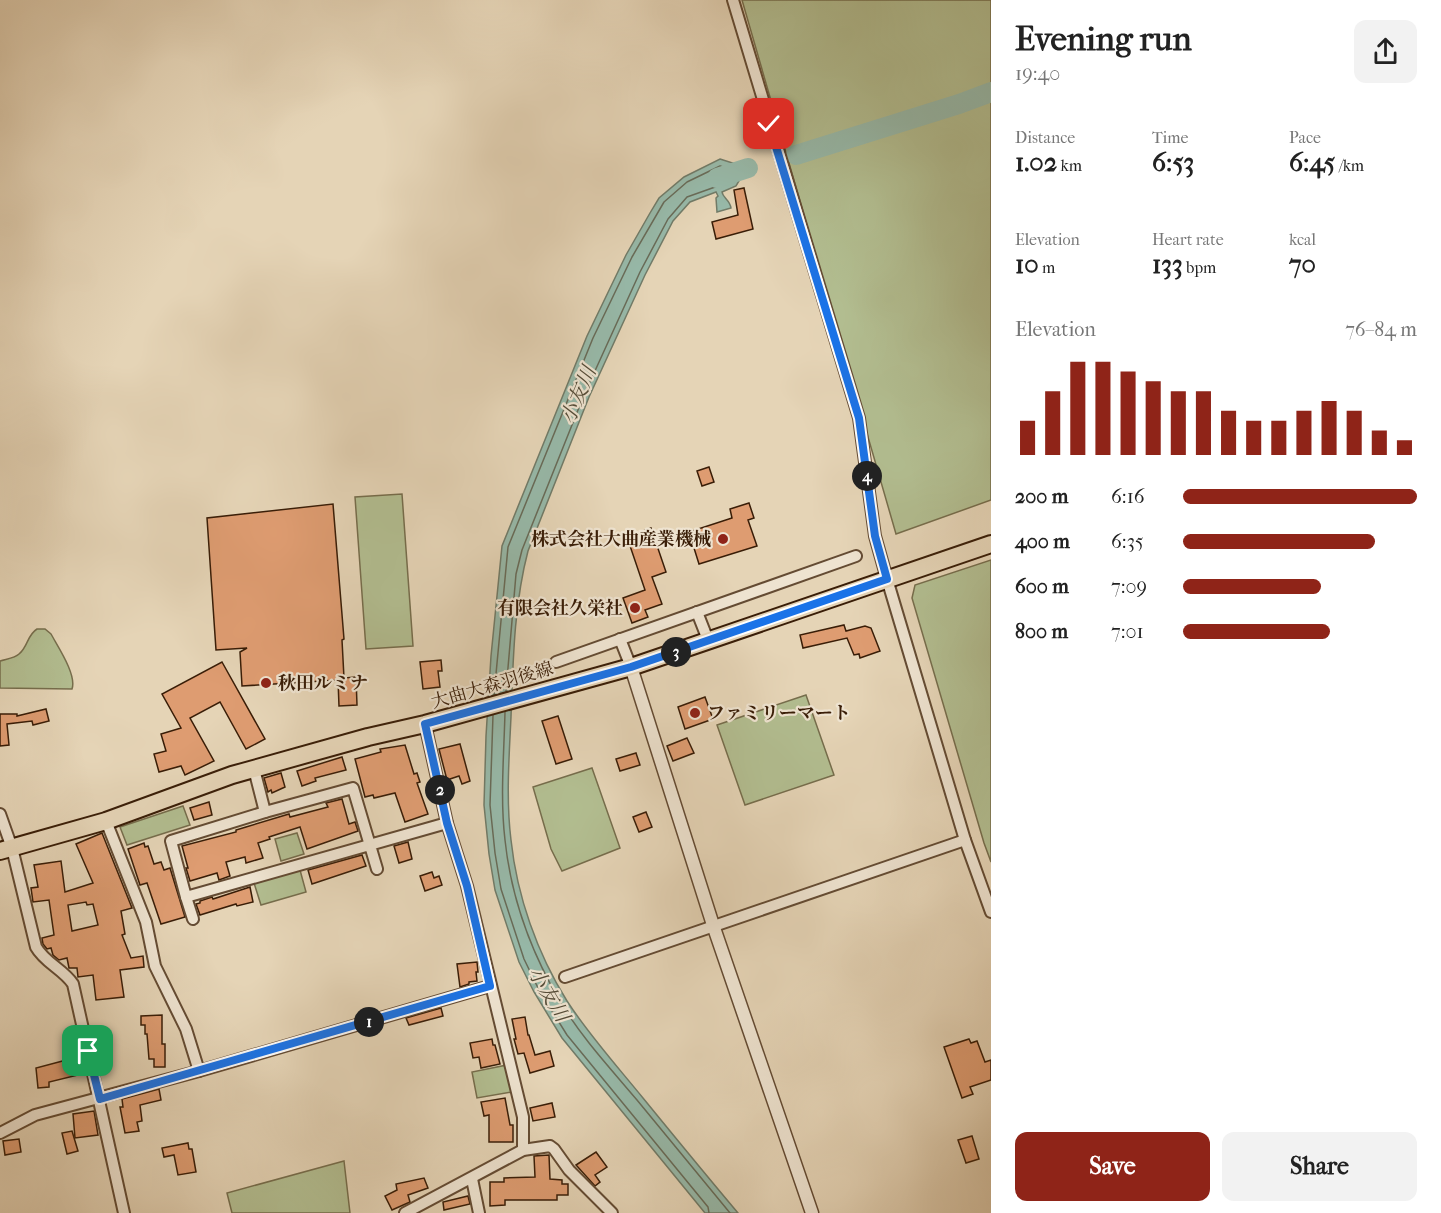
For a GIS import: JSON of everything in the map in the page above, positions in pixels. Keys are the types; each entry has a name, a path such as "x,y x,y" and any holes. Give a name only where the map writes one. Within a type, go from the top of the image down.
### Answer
{"main road":[{"name":"大曲大森羽後線","path":"6,850 106,821 232,775 631,667 991,544"}],"street":[{"path":"733,0 859,418 875,536 887,579 965,840 991,912"},
{"path":"556,662 856,556"},
{"path":"696,612 708,640"},
{"path":"621,639 713,925 812,1213"},
{"path":"425,724 447,823 467,886 523,1118 523,1150"},
{"path":"254,769 265,812"},
{"path":"193,919 171,840 353,788 377,869"},
{"path":"0,814 6,850 36,948 42,957 66,974 74,984 124,1213"},
{"path":"106,821 146,922 155,966 186,1029 199,1071"},
{"path":"186,897 447,823"},
{"path":"566,977 965,840"},
{"path":"0,1133 34,1115 199,1071 490,986"},
{"path":"405,1213 523,1150 550,1146 568,1170 612,1213"},
{"path":"472,1179 479,1213"}],"shaded area":[{"path":"742,0 991,0 991,500 896,534"},
{"path":"402,494 413,646 366,649 355,497"},
{"path":"991,560 991,862 912,598 915,585"},
{"path":"37,629 45,629 51,634 72,676 72,689 0,688 0,661 19,654 31,634"},
{"path":"806,695 834,775 745,805 717,725"},
{"path":"592,768 620,848 562,871 551,849 533,787"},
{"path":"183,806 190,825 127,845 120,827"},
{"path":"297,833 304,854 281,861 275,839"},
{"path":"300,870 306,892 261,905 254,883"},
{"path":"507,1065 512,1092 477,1098 472,1072"},
{"path":"344,1161 350,1213 232,1213 227,1193"}],"water":[{"path":"720,159 739,165 742,176 736,186 722,192 731,208 717,212 716,192 690,202 673,221 645,275 589,397 528,551 523,571 515,633 508,794 511,840 523,903 556,983 594,1038 738,1213 705,1213 562,1038 519,962 495,890 484,805 491,656 502,546 587,336 626,255 659,198 684,177"}],"building":[{"path":"744,188 753,229 716,239 712,222 738,215 734,190"},
{"path":"709,467 714,482 702,486 697,471"},
{"name":"株式会社大曲産業機械","path":"749,503 754,518 748,520 757,546 699,564 689,532 732,518 730,509"},
{"path":"333,504 344,639 342,640 344,678 356,677 357,705 339,706 338,680 242,686 240,652 247,648 216,650 207,518"},
{"path":"651,528 666,572 652,577 662,604 645,610 648,617 632,623 623,598 645,590 627,537"},
{"path":"844,625 846,631 865,626 871,628 880,651 860,658 859,654 854,655 847,638 803,648 800,635"},
{"path":"441,660 442,671 438,671 440,687 423,689 420,662"},
{"path":"222,662 265,739 246,749 220,702 190,718 214,761 185,775 181,766 159,772 154,754 166,751 161,734 181,728 162,694"},
{"name":"ファミリーマート","path":"705,697 713,719 685,729 678,707"},
{"path":"46,709 49,721 33,725 32,721 7,724 9,745 0,746 0,714 17,714 17,716"},
{"path":"558,716 572,759 556,764 542,721"},
{"path":"687,738 694,753 673,761 667,746"},
{"path":"460,744 470,781 462,784 459,776 447,780 439,749"},
{"path":"405,745 414,774 417,773 420,782 417,783 428,814 405,822 395,793 374,798 373,795 365,797 355,759 381,752 380,749"},
{"path":"636,753 640,765 620,771 616,759"},
{"path":"342,757 346,770 315,778 316,781 302,786 297,771"},
{"path":"281,773 285,787 272,793 271,790 268,792 264,778"},
{"path":"342,799 349,824 355,822 358,831 307,849 300,827 258,843 263,858 246,863 245,857 226,862 230,876 219,880 217,873 190,881 182,846 236,832 236,830 289,814 290,817 328,807 326,803"},
{"path":"209,802 212,815 194,820 190,808"},
{"path":"646,812 652,827 639,832 633,817"},
{"path":"102,833 132,908 121,911 125,934 122,935 131,958 143,956 144,967 120,970 124,997 96,1000 93,975 78,977 77,968 69,968 67,958 59,960 53,955 51,948 47,949 43,944 42,938 54,935 49,900 33,902 31,888 38,887 34,865 61,861 65,892 93,883 76,844","holes":["86,902 87,905 93,904 98,925 72,931 68,905"]},
{"path":"408,842 412,859 399,863 394,846"},
{"path":"144,843 145,847 148,846 154,864 161,862 164,870 170,868 185,917 161,924 147,883 140,885 128,849"},
{"path":"362,855 366,866 312,884 308,870"},
{"path":"432,872 434,878 439,876 442,885 425,891 420,876"},
{"path":"250,887 253,902 237,906 236,904 200,915 196,904 200,901"},
{"path":"477,962 477,981 460,987 457,964"},
{"path":"441,1008 443,1016 409,1025 406,1018"},
{"path":"162,1015 165,1067 154,1067 154,1059 149,1059 147,1034 145,1034 145,1025 141,1025 141,1016"},
{"path":"525,1017 535,1055 550,1051 554,1066 530,1073 524,1053 518,1054 512,1019"},
{"path":"492,1039 500,1064 481,1068 479,1057 473,1058 470,1043"},
{"path":"969,1039 971,1043 977,1041 985,1062 991,1060 991,1080 970,1087 973,1094 962,1098 944,1047"},
{"path":"74,1058 78,1075 49,1082 49,1087 38,1088 36,1068"},
{"path":"159,1089 161,1100 140,1105 142,1121 137,1122 139,1131 125,1133 120,1107 123,1107 122,1099"},
{"path":"505,1098 510,1125 513,1125 513,1142 489,1142 489,1115 484,1116 481,1102"},
{"path":"552,1103 555,1117 533,1121 530,1108"},
{"path":"94,1111 98,1135 75,1138 73,1114"},
{"path":"72,1131 78,1151 67,1154 62,1133"},
{"path":"972,1136 979,1159 966,1163 958,1140"},
{"path":"19,1139 21,1152 5,1155 3,1141"},
{"path":"188,1143 189,1149 192,1149 196,1172 178,1175 174,1155 164,1157 162,1148"},
{"path":"596,1152 607,1167 595,1175 600,1182 595,1186 576,1165"},
{"path":"549,1155 550,1179 562,1180 562,1184 568,1184 568,1195 557,1195 557,1200 505,1200 505,1205 490,1206 490,1182 504,1182 504,1178 535,1177 534,1156"},
{"path":"424,1178 428,1188 408,1195 410,1202 392,1210 385,1196 397,1190 396,1184"},
{"path":"468,1196 470,1204 444,1210 443,1202"}],"waterway":[{"name":"小友川","path":"796,155 991,92"},
{"name":"小友川","path":"717,178 748,168"}],"place":[{"name":"株式会社大曲産業機械","path":"723,539"},
{"name":"有限会社久栄社","path":"635,608"},
{"name":"秋田ルミナ","path":"266,683"},
{"name":"ファミリーマート","path":"695,713"}],"route":[{"path":"88,1051 100,1099 490,986 467,886 447,823 425,724 631,667 887,579 875,536 859,418 769,124"}]}
